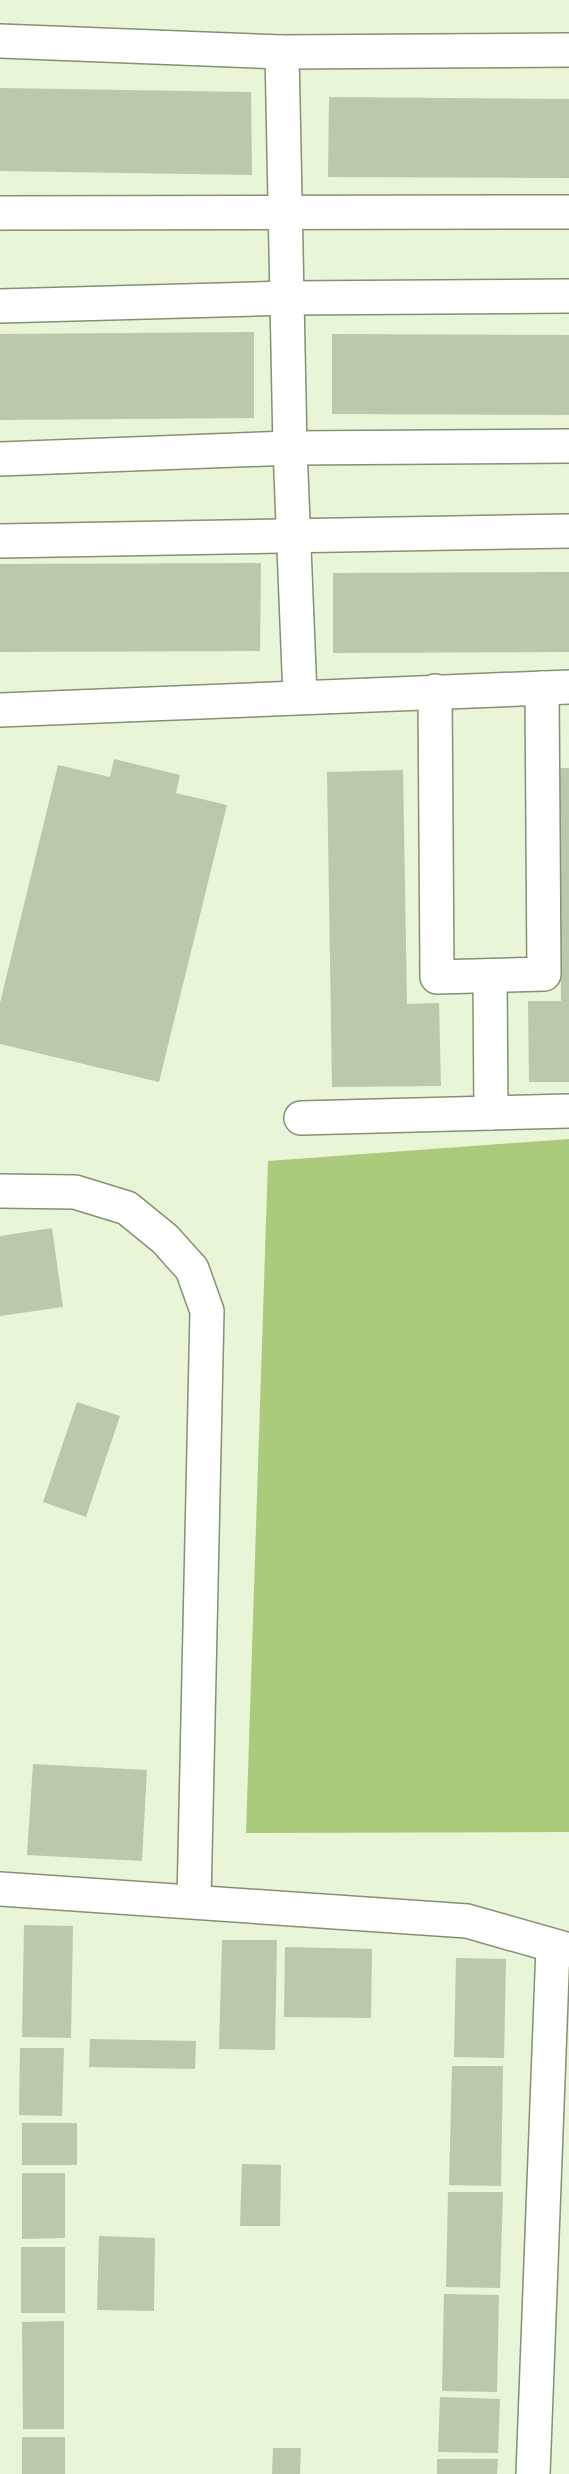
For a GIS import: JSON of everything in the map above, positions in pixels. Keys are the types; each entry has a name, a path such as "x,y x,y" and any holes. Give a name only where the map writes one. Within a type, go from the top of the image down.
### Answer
{"street":[{"path":"0,41 282,52 569,50"},
{"path":"282,52 290,448 300,696"},
{"path":"0,213 569,212"},
{"path":"0,306 288,298 569,296"},
{"path":"0,459 290,448 569,446"},
{"path":"0,541 569,531"},
{"path":"0,710 555,687 544,974 437,977 435,692"},
{"path":"490,976 491,1113"},
{"path":"301,1118 569,1111"},
{"path":"0,1191 75,1192 127,1208 165,1239 192,1269 207,1311 194,1901"},
{"path":"0,1889 467,1921 561,1948 532,2474"}],"green space":[{"path":"569,1139 569,1832 246,1833 268,1161"}],"building":[{"path":"0,88 251,92 252,175 0,171"},
{"path":"329,97 569,99 569,178 328,177"},
{"path":"254,332 254,418 0,420 0,334"},
{"path":"332,334 569,335 569,415 332,414"},
{"path":"261,563 260,651 0,652 0,564"},
{"path":"569,572 569,652 333,653 333,573"},
{"path":"114,759 180,775 176,793 227,805 159,1082 0,1044 0,1003 58,765 110,777"},
{"path":"559,768 569,768 569,1082 529,1082 528,1001 561,1001"},
{"path":"403,770 407,1004 439,1003 441,1086 332,1087 327,772"},
{"path":"52,1228 63,1307 0,1316 0,1236"},
{"path":"77,1402 120,1416 86,1517 43,1502"},
{"path":"33,1764 147,1770 142,1861 27,1855"},
{"path":"24,1925 73,1926 71,2038 22,2037"},
{"path":"222,1940 277,1940 275,2050 219,2049"},
{"path":"285,1947 372,1949 371,2018 284,2017"},
{"path":"456,1958 506,1959 504,2058 454,2057"},
{"path":"90,2039 196,2041 195,2069 89,2067"},
{"path":"20,2048 64,2048 62,2116 19,2115"},
{"path":"452,2066 503,2066 501,2186 449,2185"},
{"path":"22,2123 77,2123 77,2165 22,2165"},
{"path":"242,2164 281,2165 280,2226 240,2226"},
{"path":"22,2173 65,2173 65,2238 22,2239"},
{"path":"448,2192 503,2192 500,2288 446,2287"},
{"path":"99,2236 155,2238 154,2311 97,2310"},
{"path":"21,2247 65,2247 65,2313 21,2313"},
{"path":"444,2294 499,2295 497,2392 442,2391"},
{"path":"64,2321 64,2429 23,2429 22,2322"},
{"path":"440,2397 500,2399 498,2453 438,2452"},
{"path":"22,2437 65,2437 65,2474 22,2474"},
{"path":"273,2448 301,2448 300,2474 272,2474"},
{"path":"437,2459 498,2459 497,2474 437,2474"}]}
